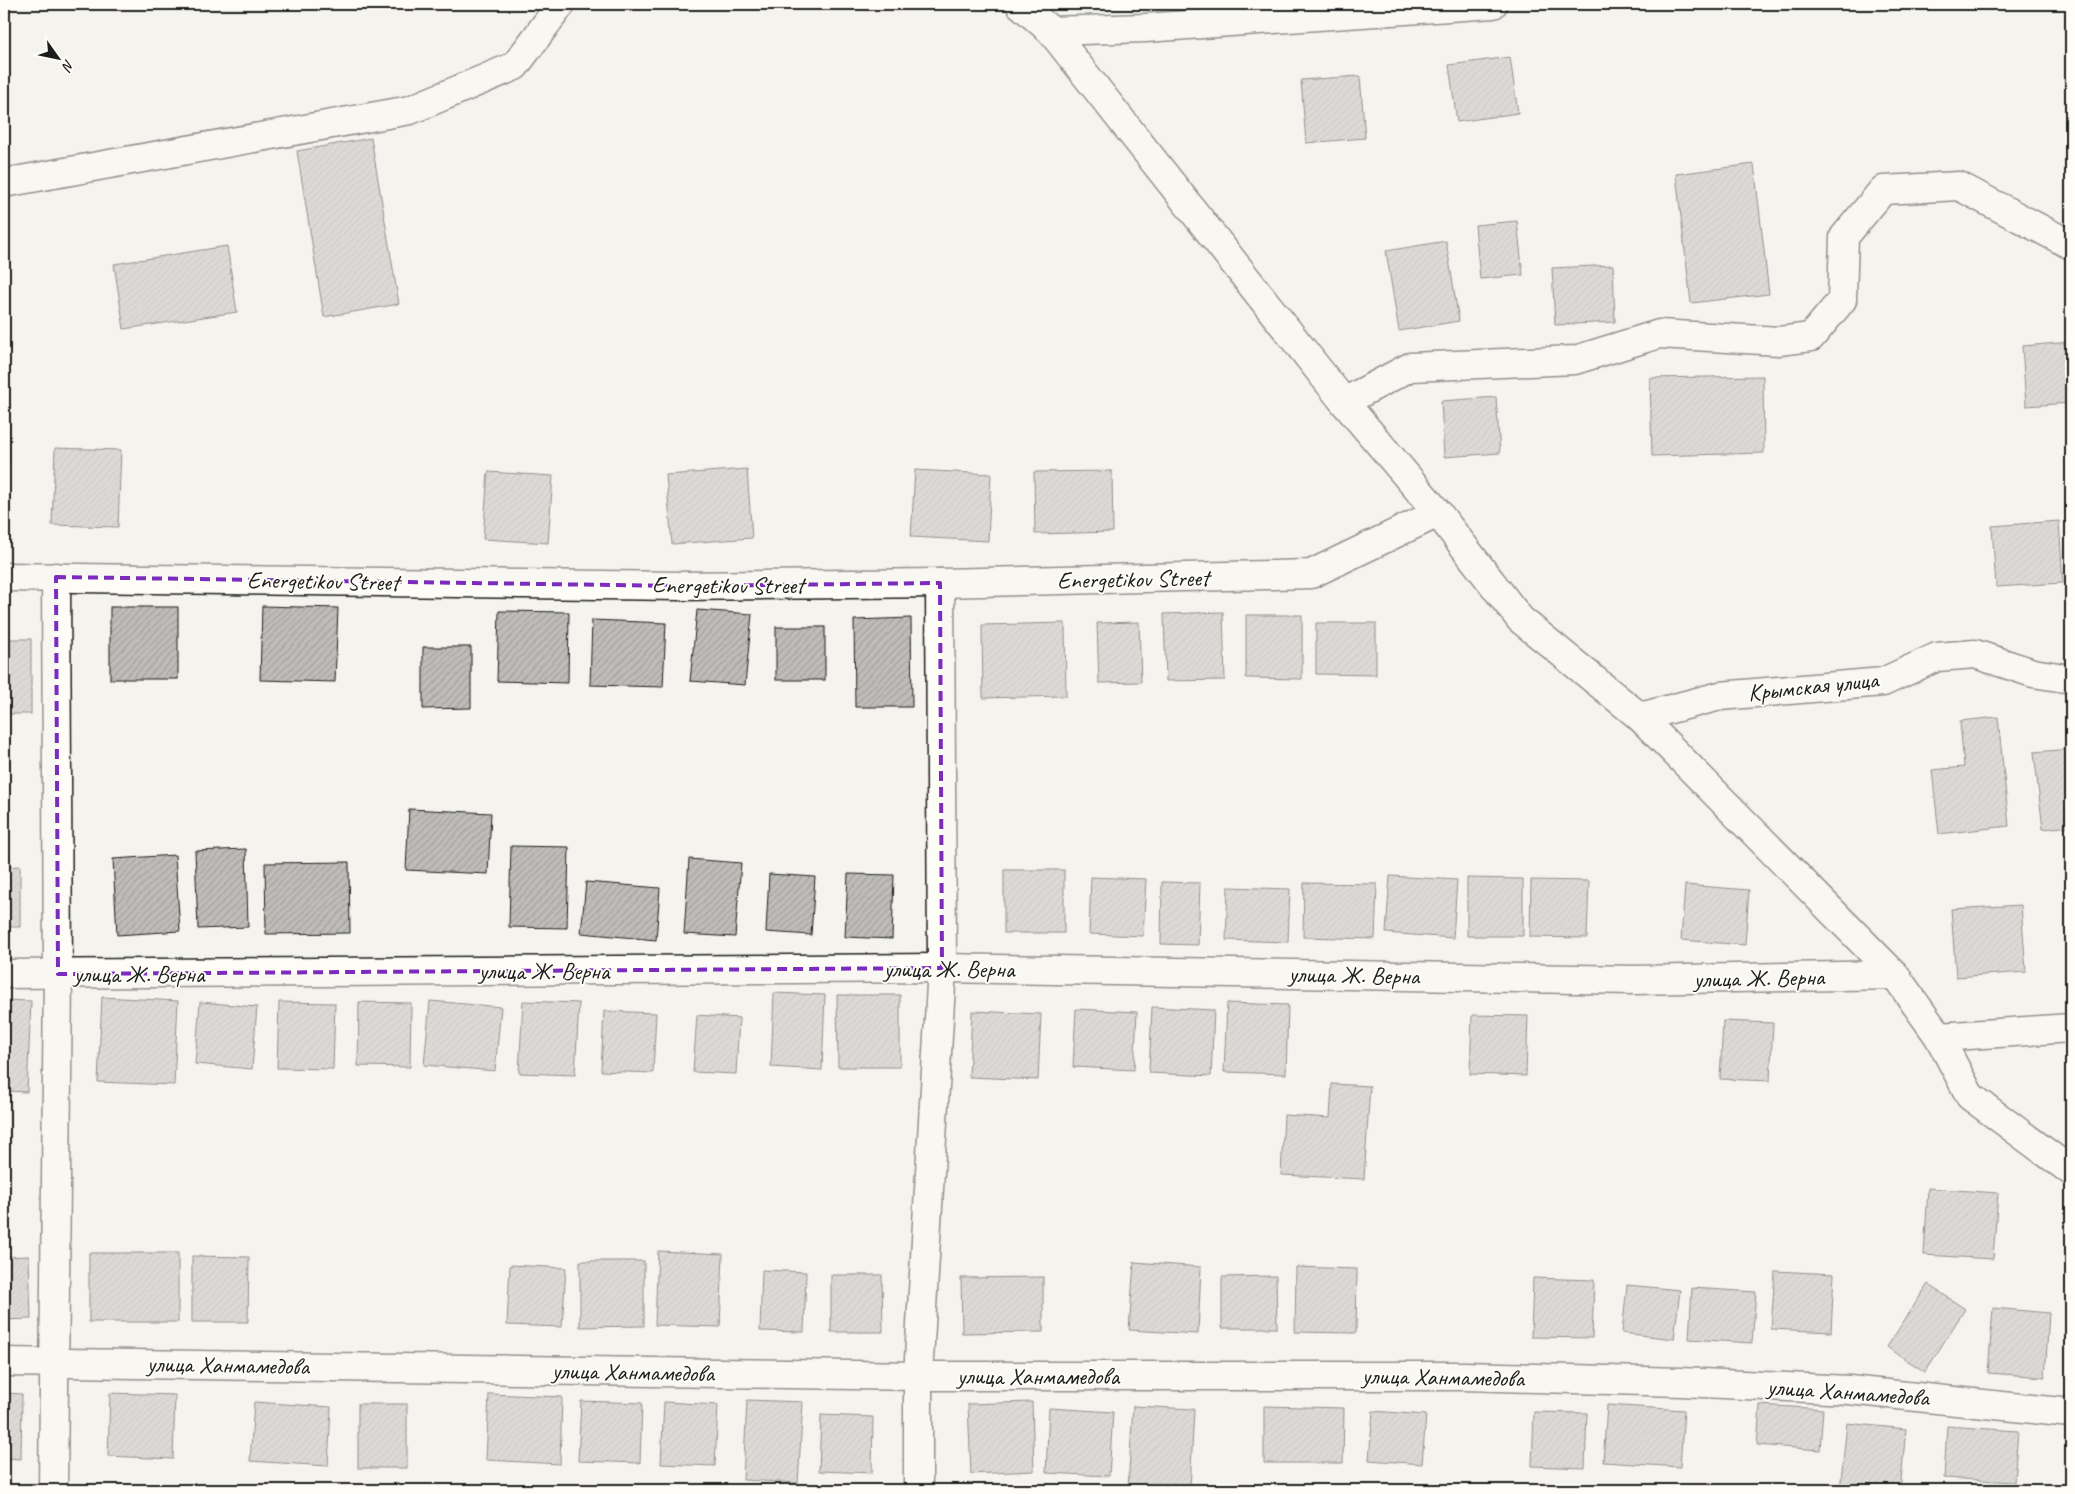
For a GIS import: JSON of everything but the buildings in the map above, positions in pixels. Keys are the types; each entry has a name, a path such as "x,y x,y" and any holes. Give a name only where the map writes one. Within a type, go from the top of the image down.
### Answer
{"street":[{"path":"4,183 410,110 515,66 561,4"},
{"path":"1020,4 1051,31 1344,402 1438,512 1520,619 1640,718 1895,975 1939,1037 1970,1096 2071,1171"},
{"path":"1051,31 1145,28 1492,4"},
{"path":"1344,402 1410,367 1575,360 1659,334 1779,341 1811,337 1842,300 1844,237 1883,190 1959,186 2071,245"},
{"name":"Energetikov Street","path":"4,577 680,586 940,584 1311,574 1438,512"},
{"path":"53,1490 58,974 56,577"},
{"path":"918,1490 918,1376 942,968 940,584"},
{"name":"Крымская улица","path":"1640,718 1720,696 1883,682 1937,657 1975,654 2033,673 2071,679"},
{"name":"улица Ж. Верна","path":"4,974 942,968 1634,980 1895,975"},
{"path":"1939,1037 2071,1028"},
{"name":"улица Ханмамедова","path":"4,1362 918,1376 1464,1376 1681,1382 1849,1390 2071,1412"}],"highlighted area":[{"path":"56,577 680,586 940,583 942,968 58,974"}]}
